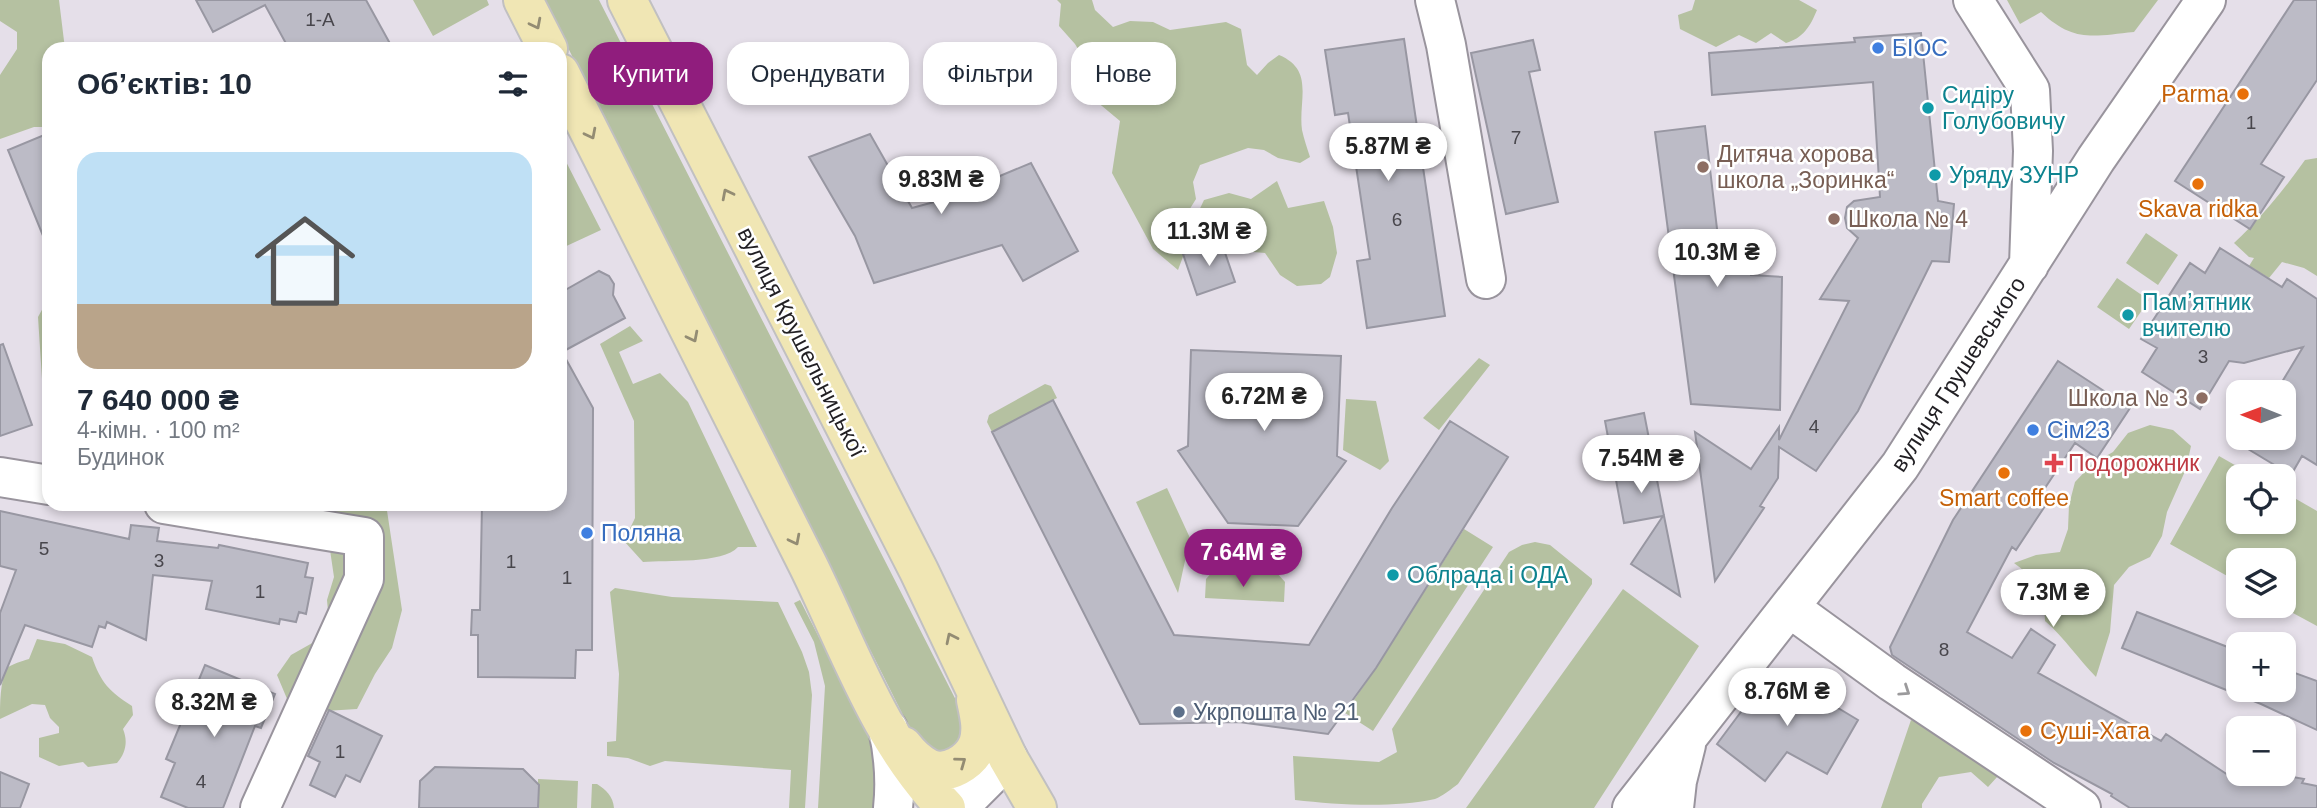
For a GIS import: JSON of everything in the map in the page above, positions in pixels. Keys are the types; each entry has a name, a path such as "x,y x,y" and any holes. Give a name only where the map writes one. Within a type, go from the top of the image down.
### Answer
{"main road":[{"path":"523,0 544,42"},
{"name":"вулиця Крушельницької","path":"628,0 919,572 1022,783"},
{"name":"вулиця Крушельницької","path":"567,87 888,729 913,771 927,790 946,808"},
{"name":"вулиця Крушельницької","path":"888,729 910,755 931,770 942,771 962,763 975,751 980,735 974,685"}],"street":[{"path":"1435,0 1446,45 1486,279"},
{"path":"1973,0 2030,90 2033,151 2029,265"},
{"name":"вулиця Грушевського","path":"1650,802 1690,733 1900,466 2096,159 2206,0"},
{"path":"0,477 42,484"},
{"path":"206,511 364,537 364,579 260,808"},
{"path":"1790,608 1892,682 2081,808"},
{"path":"888,729 894,755 892,808"},
{"path":"1690,733 1696,808"},
{"path":"958,808 1022,783"},
{"path":"993,808 1022,783"}],"green space":[{"path":"0,0 59,0 64,42 42,42 42,127 34,127 0,139 0,75 17,49 17,32 0,21"},
{"path":"413,0 487,0 489,5 433,36"},
{"path":"544,0 599,0 620,42 588,42 588,88"},
{"path":"1057,0 1092,0 1095,10 1113,27 1130,21 1153,22 1170,30 1226,22 1241,29 1247,65 1257,75 1279,55 1297,69 1302,87 1302,130 1310,157 1300,163 1278,158 1264,150 1248,148 1200,165 1193,182 1196,199 1173,236 1187,246 1178,270 1153,249 1112,173 1120,121 1101,105 1176,105 1176,42 1073,42 1059,26 1061,4"},
{"path":"1695,0 1799,0 1817,10 1805,31 1792,41 1786,43 1771,33 1756,43 1739,35 1716,47 1680,29 1678,15 1692,10"},
{"path":"2007,0 2158,0 2134,32 2095,36 2064,29 2041,12 2020,24"},
{"path":"597,105 653,105 962,712 966,732 944,759 918,745"},
{"path":"2317,158 2317,276 2304,268 2282,262 2269,278 2249,266 2254,258 2249,257 2234,243 2271,204 2305,160"},
{"path":"567,164 601,230 567,246"},
{"path":"1277,181 1288,208 1324,201 1333,227 1337,253 1330,277 1321,284 1297,286 1280,275 1265,253 1226,244 1210,234 1195,219 1204,200 1229,193 1251,199"},
{"path":"2146,233 2178,255 2158,285 2126,263"},
{"path":"2117,278 2149,300 2129,329 2097,307"},
{"path":"42,310 42,379 38,317"},
{"path":"630,326 643,341 619,352 633,384 660,373 688,402 757,547 738,547 731,552 707,559 643,562 624,541 635,518 634,421 600,344"},
{"path":"1479,358 1490,365 1439,430 1423,418"},
{"path":"1045,384 1051,386 1057,398 992,432 987,422 989,415"},
{"path":"1346,399 1376,401 1389,461 1380,470 1343,450"},
{"path":"2150,425 2173,430 2191,446 2186,469 2167,512 2162,536 2150,557 2129,567 2114,585 2110,632 2096,677 2045,621 2043,601 2035,581 2014,563 2036,555 2060,552 2068,529 2069,505 2075,482 2092,464 2113,452 2128,433"},
{"path":"2219,456 2233,464 2226,464 2226,534 2296,534 2296,499 2317,511 2317,626 2296,615 2296,548 2226,548 2226,575 2170,544"},
{"path":"1167,488 1190,538 1178,593 1136,502"},
{"path":"322,511 387,511 402,610 392,648 357,709 293,713 277,675 291,655 330,633 327,600 334,577"},
{"path":"1464,529 1493,547 1373,731 1345,713"},
{"path":"1535,542 1550,545 1592,579 1592,584 1458,784 1435,799 1402,804 1295,800 1293,756 1379,762 1397,752 1392,729 1509,552"},
{"path":"1214,570 1277,573 1285,582 1284,602 1205,598 1206,579"},
{"path":"615,588 672,597 778,602 809,672 812,695 805,808 789,808 791,770 665,761 650,766 628,758 607,756 607,742 616,741 619,674 610,592"},
{"path":"1623,589 1699,646 1594,808 1466,808"},
{"path":"800,600 872,742 884,808 818,808 825,686 814,642 794,603"},
{"path":"37,639 65,644 92,657 107,686 132,706 133,715 123,729 124,751 117,763 88,767 83,762 59,766 39,757 39,738 59,733 59,727 50,718 45,705 32,704 0,719 0,700 7,668 29,659"},
{"path":"1911,720 1959,739 2008,765 1988,787 1971,772 1939,777 1922,808 1881,808"},
{"path":"538,779 578,781 577,808 538,808"},
{"path":"592,784 597,784 608,794 614,808 591,808"}],"building":[{"path":"196,0 366,0 389,42 285,42 265,5 213,32"},
{"path":"2294,0 2317,0 2317,80 2261,164 2284,177 2250,229 2175,181"},
{"path":"1921,33 1938,201 1954,204 1949,262 1932,261 1858,411 1816,471 1779,447 1778,478 1760,506 1764,508 1715,581 1695,432 1751,469 1779,427 1779,440 1849,301 1820,299 1858,238 1847,228 1847,207 1854,201 1880,197 1873,82 1712,95 1709,53 1855,42 1854,38"},
{"path":"1404,39 1445,316 1367,328 1357,261 1370,259 1348,113 1335,115 1325,50"},
{"path":"1533,40 1540,70 1529,72 1558,202 1506,214 1471,53"},
{"path":"1705,126 1721,263 1752,264 1751,275 1782,277 1780,410 1691,404 1655,132"},
{"path":"870,134 912,208 945,199 1031,163 1078,251 1023,281 1002,245 874,283 855,236 809,157"},
{"path":"42,136 42,233 8,150"},
{"path":"1221,241 1235,282 1197,295 1183,254"},
{"path":"2220,248 2282,287 2287,279 2317,299 2317,465 2302,456 2296,466 2296,464 2273,464 2250,450 2296,450 2296,380 2283,380 2303,347 2244,363 2229,361 2200,409 2142,372 2157,348 2141,339 2190,263 2205,273"},
{"path":"599,271 609,276 614,284 613,295 625,318 567,349 567,289"},
{"path":"3,344 32,425 0,436 0,345"},
{"path":"1191,350 1341,356 1337,456 1346,461 1298,526 1228,523 1178,451 1188,446"},
{"path":"567,361 593,408 592,650 576,650 575,678 478,677 478,635 471,635 472,610 480,610 482,511 567,511"},
{"path":"2058,361 2130,408 2097,458 2075,443 2039,497 2047,503 2016,550 2012,547 1967,632 2012,658 2031,629 2055,645 2038,673 2161,741 2166,734 2226,774 2226,786 2296,786 2296,778 2304,779 2302,783 2317,786 2317,808 2130,808 2111,796 2112,794 2054,763 1892,655 1890,647 1953,520"},
{"name":"Облрада і ОДА","path":"1053,400 1174,635 1309,645 1392,508 1450,421 1508,457 1376,668 1328,734 1239,722 1140,724 992,432"},
{"path":"1644,413 1680,596 1631,564 1663,516 1624,523 1605,421"},
{"path":"0,511 129,539 131,525 159,528 157,541 218,548 219,545 308,563 305,577 313,578 306,614 299,612 296,622 280,619 279,624 206,609 212,581 153,575 146,640 107,622 105,628 99,626 92,647 25,625 0,685 0,613 16,570 0,566"},
{"path":"2137,612 2226,646 2226,690 2122,648"},
{"path":"205,665 275,694 261,728 255,726 223,808 188,808 161,797 175,763 166,759"},
{"path":"1773,669 1858,720 1827,774 1787,752 1765,781 1717,744"},
{"path":"2296,673 2317,681 2317,730 2296,720 2296,716 2287,716 2256,702 2296,702"},
{"path":"329,710 382,736 360,782 346,775 335,797 310,785 320,762 308,756"},
{"path":"435,767 523,769 539,785 538,808 419,808 420,781"},
{"path":"0,772 29,784 20,808 0,808"}],"place":[{"name":"БІОС","path":"1878,48"},
{"name":"Parma","path":"2243,94"},
{"name":"Сидіру Голубовичу","path":"1928,108"},
{"name":"Дитяча хорова школа „Зоринка“","path":"1703,167"},
{"name":"Уряду ЗУНР","path":"1935,175"},
{"name":"Skava ridka","path":"2198,184"},
{"name":"Школа № 4","path":"1834,219"},
{"name":"Пам’ятник вчителю","path":"2128,315"},
{"name":"Школа № 3","path":"2202,398"},
{"name":"Сім23","path":"2033,430"},
{"name":"Подорожник","path":"2054,463"},
{"name":"Smart coffee","path":"2004,473"},
{"name":"Поляна","path":"587,533"},
{"name":"Облрада і ОДА","path":"1393,575"},
{"name":"Укрпошта № 21","path":"1179,712"},
{"name":"Суші-Хата","path":"2026,731"}]}
